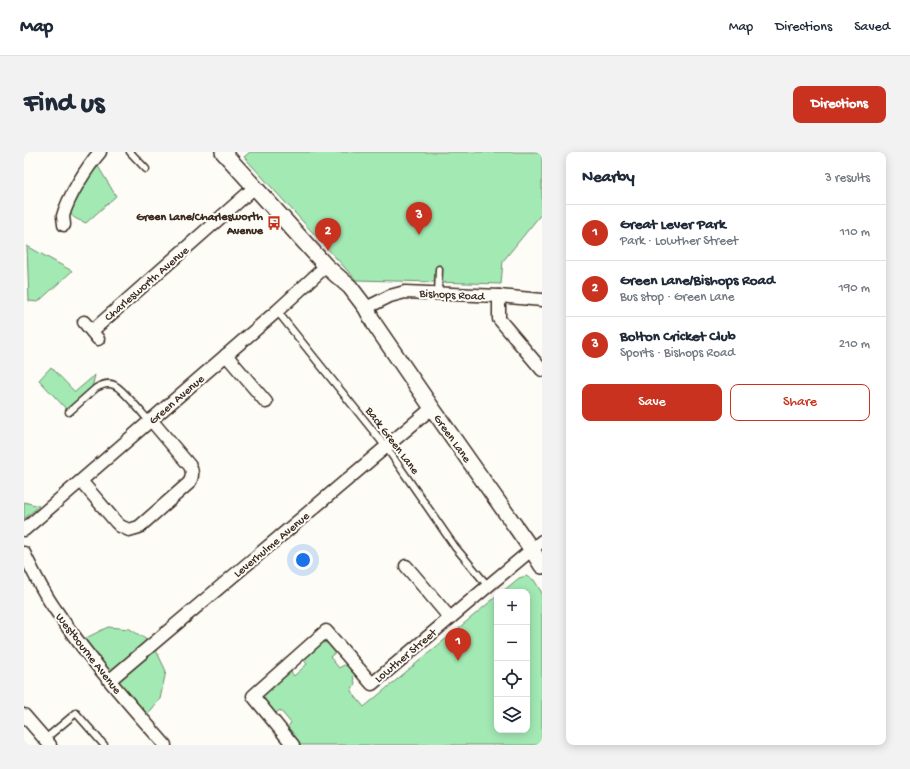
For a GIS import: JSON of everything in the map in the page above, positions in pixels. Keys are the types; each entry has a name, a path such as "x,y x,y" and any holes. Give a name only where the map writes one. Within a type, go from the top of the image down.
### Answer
{"street":[{"path":"64,225 63,218 66,207 83,174 100,152"},
{"path":"223,152 326,266 347,298 366,308"},
{"name":"Charlesworth Avenue","path":"91,330 255,187"},
{"name":"Green Avenue","path":"24,530 277,311 326,266"},
{"name":"Bishops Road","path":"366,308 390,296 405,292 499,296 542,300"},
{"path":"499,296 499,319 542,370"},
{"name":"Green Lane","path":"366,308 375,326 432,408 537,546 542,566"},
{"path":"226,354 266,402"},
{"name":"Leverhulme Avenue","path":"110,680 432,408"},
{"path":"81,481 120,526 130,530 139,527 192,479 192,469 190,466 150,421"},
{"name":"Lowther Street","path":"293,745 253,696 326,631 372,684 537,546"},
{"name":"Westbourne Avenue","path":"24,553 34,574 54,608 78,642 165,745"},
{"path":"406,566 450,618"},
{"path":"24,714 44,743"}],"lane":[{"path":"130,152 146,169"},
{"path":"438,294 439,269"},
{"name":"Back Green Lane","path":"277,311 386,447 455,547 488,586"},
{"path":"69,412 96,388 106,383 113,384 120,389 150,421"},
{"path":"44,743 76,713 104,745"}],"green space":[{"path":"250,152 542,152 542,213 503,261 501,284 356,280 244,157"},
{"path":"96,163 116,196 86,223 73,217 69,209"},
{"path":"27,246 72,271 38,302 29,301"},
{"path":"51,367 75,392 95,375 91,392 69,412 39,380"},
{"path":"24,502 39,506 24,519"},
{"path":"526,576 534,580 542,593 542,745 297,745 285,729 291,723 280,710 273,715 261,696 289,669 294,676 307,664 302,658 317,644 324,642 331,645 337,651 330,657 339,668 344,665 349,665 356,674 353,677 355,683 351,691 364,707 494,599 494,733 530,733 530,589 506,589 519,578"},
{"path":"108,627 130,629 153,644 166,671 160,699 143,720 78,642"}],"place":[{"name":"Green Lane/Charlesworth Avenue","path":"274,223"},
{"name":"Bolton Cricket Club","path":"419,235"},
{"name":"Green Lane/Bishops Road","path":"328,251"},
{"name":"Great Lever Park","path":"458,661"}]}
